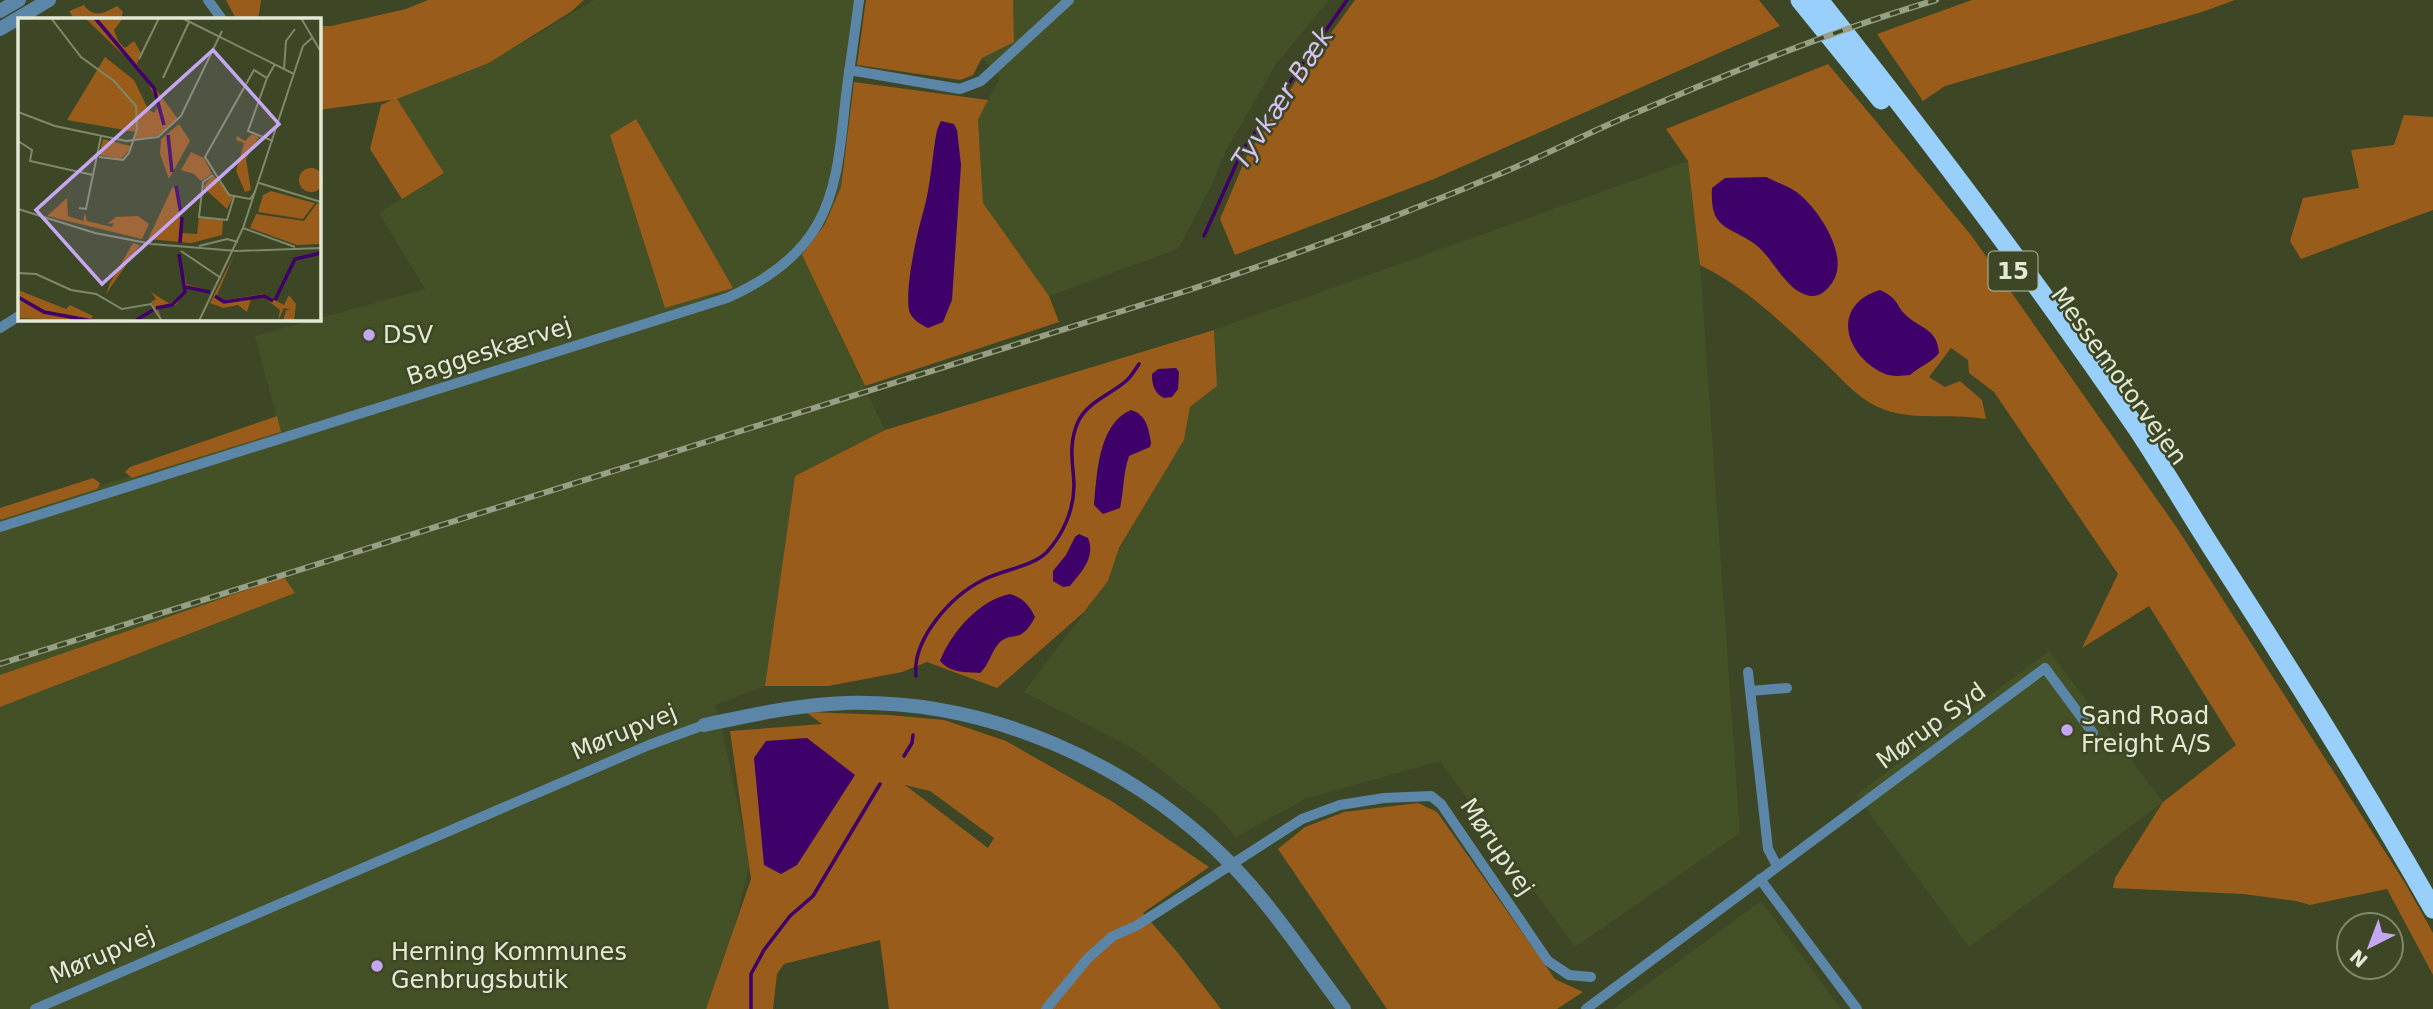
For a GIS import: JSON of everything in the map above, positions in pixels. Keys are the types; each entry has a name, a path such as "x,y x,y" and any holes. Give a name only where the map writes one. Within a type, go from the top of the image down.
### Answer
{"highway":[{"name":"Messemotorvejen","path":"1800,0 1893,114 2010,266 2214,551"},
{"name":"Messemotorvejen","path":"1819,0 2017,258 2139,431 2374,805 2433,909"}],"street":[{"path":"0,11 19,0"},
{"path":"19,18 49,0"},
{"path":"211,0 220,18"},
{"name":"Baggeskærvej","path":"0,527 727,298 757,284 793,256 817,225 831,189 839,153 859,0"},
{"path":"849,70 960,89 981,80 1069,0"},
{"path":"0,29 18,18"},
{"path":"0,328 18,317"},
{"name":"Mørup Syd","path":"1586,1009 2045,668 2093,733"},
{"path":"1748,672 1768,849 1777,866"},
{"path":"1750,691 1787,688"},
{"name":"Mørupvej","path":"35,1009 638,750 704,725 788,708 846,703 898,705 947,711 1011,728 1073,752 1119,776 1183,821 1231,865 1276,918 1344,1009"},
{"name":"Mørupvej","path":"1231,865 1302,819 1340,804 1384,798 1431,796 1441,804 1548,961 1569,975 1591,977"},
{"path":"1046,1009 1088,958 1113,936 1136,926 1231,865"},
{"path":"1760,879 1857,1009"}],"shaded area":[{"path":"226,0 261,0 259,15 255,18 235,18"},
{"path":"428,0 584,0 572,11 489,63 397,99 444,173 402,199 370,149 381,105 392,100 320,110 320,26 331,26 406,9"},
{"path":"594,0 856,0 841,187 825,224 802,255 885,430 795,476 765,686 715,705 750,862 715,1009 0,1009 0,516 280,430 255,336 425,289 379,213 444,173 396,99 489,63"},
{"path":"866,0 1013,0 1014,42 982,58 973,75 960,80 857,65"},
{"path":"981,0 1329,0 1276,64 1227,149 1178,249 1049,296 983,203 978,120 1000,77 982,58"},
{"path":"1355,0 1759,0 1780,26 1434,179 1235,255 1220,219 1247,155 1298,78"},
{"path":"1972,0 2235,0 2202,12 1945,86 1923,101 1877,34"},
{"path":"84,5 95,13 117,6 123,12 121,18 73,18 69,11"},
{"path":"1828,64 1971,235 2177,528 2405,883 2433,933 2433,975 2405,923 2405,911 2399,911 2387,889 2310,905 2243,894 2113,888 2115,878 2163,802 2236,745 2149,606 2082,648 2118,574 1994,392 1969,373 1968,360 1951,348 1929,377 1945,387 1960,381 1982,400 1986,419 1913,415 1884,409 1857,394 1749,296 1700,265 1688,161 1666,129"},
{"path":"854,82 988,100 978,120 983,203 1049,296 1059,322 865,386 802,255 825,224 841,187"},
{"path":"2404,115 2433,117 2433,210 2301,259 2290,241 2303,198 2359,188 2351,150 2394,145"},
{"path":"636,119 733,288 665,308 610,135"},
{"path":"941,121 954,124 957,130 961,165 952,300 943,322 928,328 916,321 910,313 908,300 915,245"},
{"path":"1688,161 1700,265 1740,833 1575,947 1440,761 1305,799 1236,837 1214,812 1136,750 1024,692 1108,581 1119,549 1184,440 1190,407 1217,386 1214,330"},
{"path":"1766,177 1804,198 1829,233 1835,247 1837,272 1832,283 1820,294 1810,296 1801,293 1759,248 1716,218 1712,188 1725,178"},
{"path":"1880,290 1891,297 1908,317 1932,334 1938,345 1939,353 1910,375 1893,376 1883,373 1859,354 1852,342 1848,330 1854,307 1864,297"},
{"path":"1214,330 1217,386 1190,407 1184,440 1119,548 1108,581 1084,612 997,688 927,662 902,672 828,686 765,686 795,476 885,430"},
{"path":"1176,368 1179,372 1178,389 1172,397 1164,398 1154,388 1152,374 1158,369"},
{"path":"1131,410 1140,415 1146,423 1150,447 1129,456 1120,508 1103,514 1094,505 1101,451 1112,426"},
{"path":"277,416 281,432 132,478 125,472 130,467"},
{"path":"93,478 100,483 97,489 0,520 0,508"},
{"path":"1079,534 1088,538 1089,558 1070,586 1063,587 1053,581 1053,571"},
{"path":"284,577 295,593 0,707 0,675"},
{"path":"1010,594 1025,602 1035,617 1030,626 1020,635 999,643 980,673 953,670 944,665 940,661 945,650 968,619 988,603"},
{"path":"2049,651 2163,802 1969,947 1856,795"},
{"path":"806,712 944,720 1006,741 1113,802 1209,867 1143,913 1221,1009 889,1009 880,940 784,964 777,974 773,1009 706,1009 751,879 730,731 822,724","holes":["905,785 930,791 994,838 988,848"]},
{"path":"807,738 855,775 797,865 781,874 764,865 754,758 766,741"},
{"path":"1418,803 1437,812 1555,979 1583,992 1557,1009 1387,1009 1278,849 1305,827 1344,812"},
{"path":"1761,901 1841,1009 1613,1009"}],"waterway":[{"name":"Tyvkær Bæk","path":"1204,236 1242,151 1347,0"},
{"name":"Tyvkær Bæk","path":"916,676 916,662 927,634 958,597 983,580 1040,558 1058,538 1072,504 1072,446 1078,422 1087,409 1128,379 1139,364"},
{"name":"Tyvkær Bæk","path":"904,756 912,743 913,735"},
{"name":"Tyvkær Bæk","path":"751,1009 751,974 764,950 790,916 813,896 880,784"}],"railway":[{"path":"0,664 1229,277 1463,189 1628,116 1780,54 1936,0"}],"place":[{"name":"DSV","path":"369,335"},
{"name":"Sand Road Freight A/S","path":"2067,730"},
{"name":"Herning Kommunes Genbrugsbutik","path":"377,966"}]}
